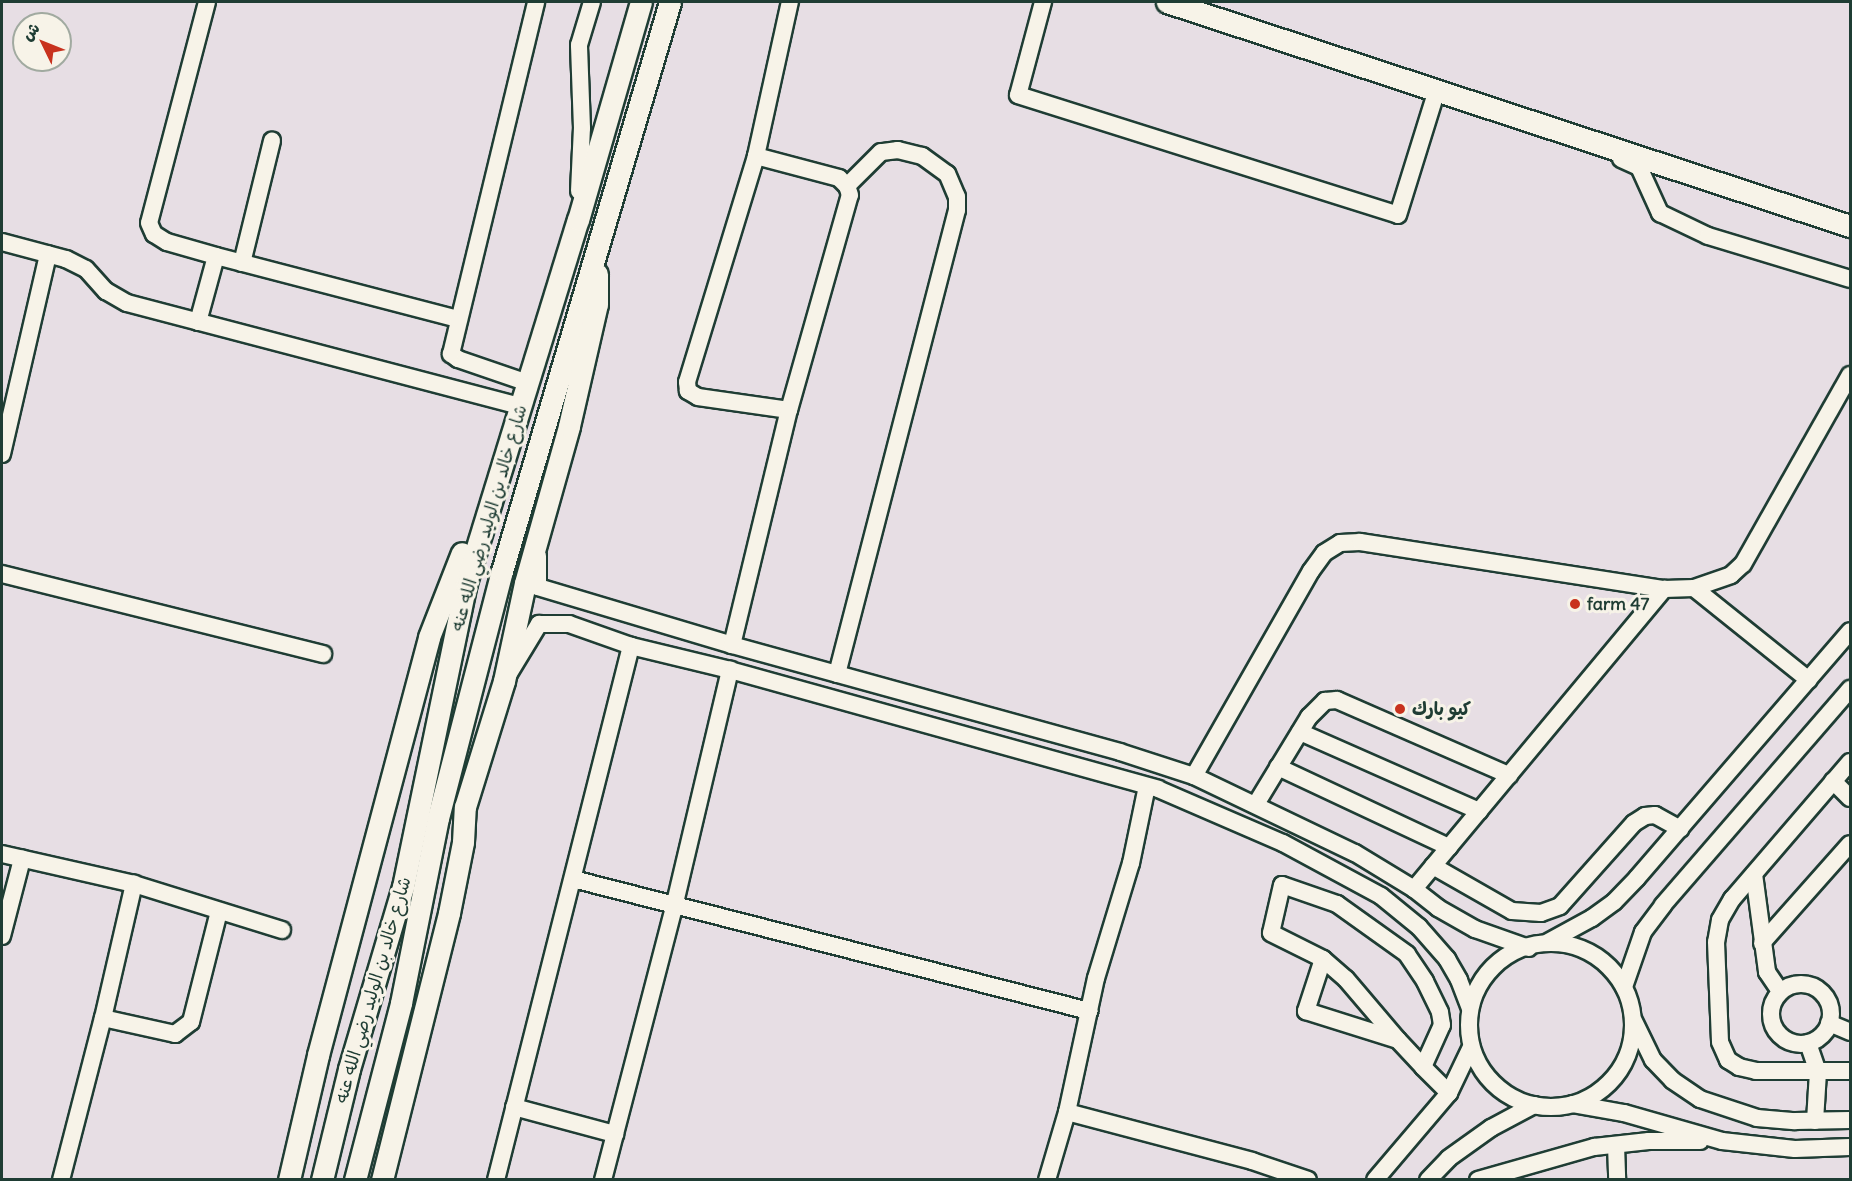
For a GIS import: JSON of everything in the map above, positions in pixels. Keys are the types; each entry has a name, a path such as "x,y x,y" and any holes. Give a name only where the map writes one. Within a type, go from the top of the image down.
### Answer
{"main road":[{"name":"شارع خالد بن الوليد رضي الله عنه","path":"322,1179 350,1069 403,887 466,583 578,220 641,2"},
{"name":"شارع خالد بن الوليد رضي الله عنه","path":"355,1179 400,1003 438,818 502,571 670,2"},
{"path":"1167,2 1851,226"},
{"path":"382,1179 449,913 463,842 465,807 504,681 525,583 569,426 597,304 598,248"},
{"path":"289,1179 318,1055 429,638 520,410"}],"street":[{"path":"207,2 149,223 153,234 167,242 216,256 458,319"},
{"path":"528,383 458,359 451,354 536,2"},
{"path":"578,220 582,139 579,45 592,2"},
{"path":"789,410 698,397 688,391 687,382 756,156 790,2"},
{"path":"1043,2 1018,95 1398,216 1437,90"},
{"path":"1590,140 1613,156 1639,167 1660,213 1708,236 1851,279"},
{"path":"242,263 272,141"},
{"path":"837,674 957,210 957,196 947,174 922,156 898,150 881,152 847,186"},
{"path":"732,645 789,410 850,195 847,186 839,178 756,156"},
{"path":"2,242 66,259 86,269 106,291 127,303 520,410"},
{"path":"2,454 48,254"},
{"path":"198,322 216,256"},
{"path":"1194,776 1311,571 1324,553 1340,543 1360,542 1664,589 1694,588 1731,574 1743,564 1851,375"},
{"path":"538,540 538,587 732,645 1120,752 1194,776 1256,804 1355,854 1414,890 1438,908 1475,929 1528,948"},
{"path":"2,574 323,654"},
{"path":"1694,588 1809,680"},
{"path":"1414,890 1664,589"},
{"path":"504,681 539,624 569,624 631,646 730,670 1148,786 1283,843 1340,871 1381,896 1419,927 1447,959 1459,980 1470,1008"},
{"path":"1722,1141 1624,1113 1573,1104 1554,1107 1534,1105 1502,1090 1489,1078 1472,1047 1468,1028 1470,1008 1485,976 1498,962 1514,952 1548,942 1592,918 1614,902 1851,631"},
{"path":"496,1179 631,646"},
{"path":"603,1179 674,907 730,670"},
{"path":"1624,987 1643,932 1663,905 1851,689"},
{"path":"1256,804 1316,708 1325,701 1336,700 1509,775"},
{"path":"1300,732 1479,812"},
{"path":"1851,762 1732,899 1720,920 1716,942 1720,1042 1728,1060 1739,1067 1756,1071 1851,1071"},
{"path":"1278,767 1449,847"},
{"path":"1833,781 1851,798"},
{"path":"1047,1179 1067,1112 1089,1011 1131,862 1148,786"},
{"path":"1433,866 1512,911 1541,913 1560,906 1634,823 1645,816 1655,815 1680,829"},
{"path":"1762,943 1851,844"},
{"path":"2,854 134,884 282,930"},
{"path":"2,936 22,859"},
{"path":"1754,874 1767,972 1780,991"},
{"path":"573,879 674,907 1089,1011"},
{"path":"61,1179 103,1018 134,884"},
{"path":"1423,1067 1442,1025 1440,1012 1425,981 1407,954 1338,904 1282,885 1271,933 1323,959 1368,1003 1398,1040 1423,1067 1449,1093"},
{"path":"103,1018 175,1034 191,1022 219,910"},
{"path":"1548,942 1568,943 1600,958 1613,970 1631,1002 1634,1022 1632,1041 1617,1073 1604,1087 1573,1104"},
{"path":"1323,959 1306,1011 1398,1040"},
{"path":"1798,983 1817,988 1830,1004 1829,1023 1817,1040 1808,1043 1788,1041 1773,1028 1771,1008 1780,991 1798,983"},
{"path":"1634,1022 1653,1060 1672,1080 1700,1100 1757,1118 1851,1120"},
{"path":"1829,1023 1851,1032"},
{"path":"1808,1043 1818,1072 1815,1121"},
{"path":"1375,1179 1449,1093 1472,1047"},
{"path":"1428,1179 1449,1158 1491,1128 1534,1105"},
{"path":"514,1107 615,1134"},
{"path":"1067,1112 1230,1155 1308,1179"},
{"path":"1478,1179 1556,1156 1649,1141 1722,1141 1795,1149 1851,1147"},
{"path":"1616,1145 1617,1179"}],"place":[{"name":"farm 47","path":"1575,604"},
{"name":"كيو بارك","path":"1400,709"}]}
